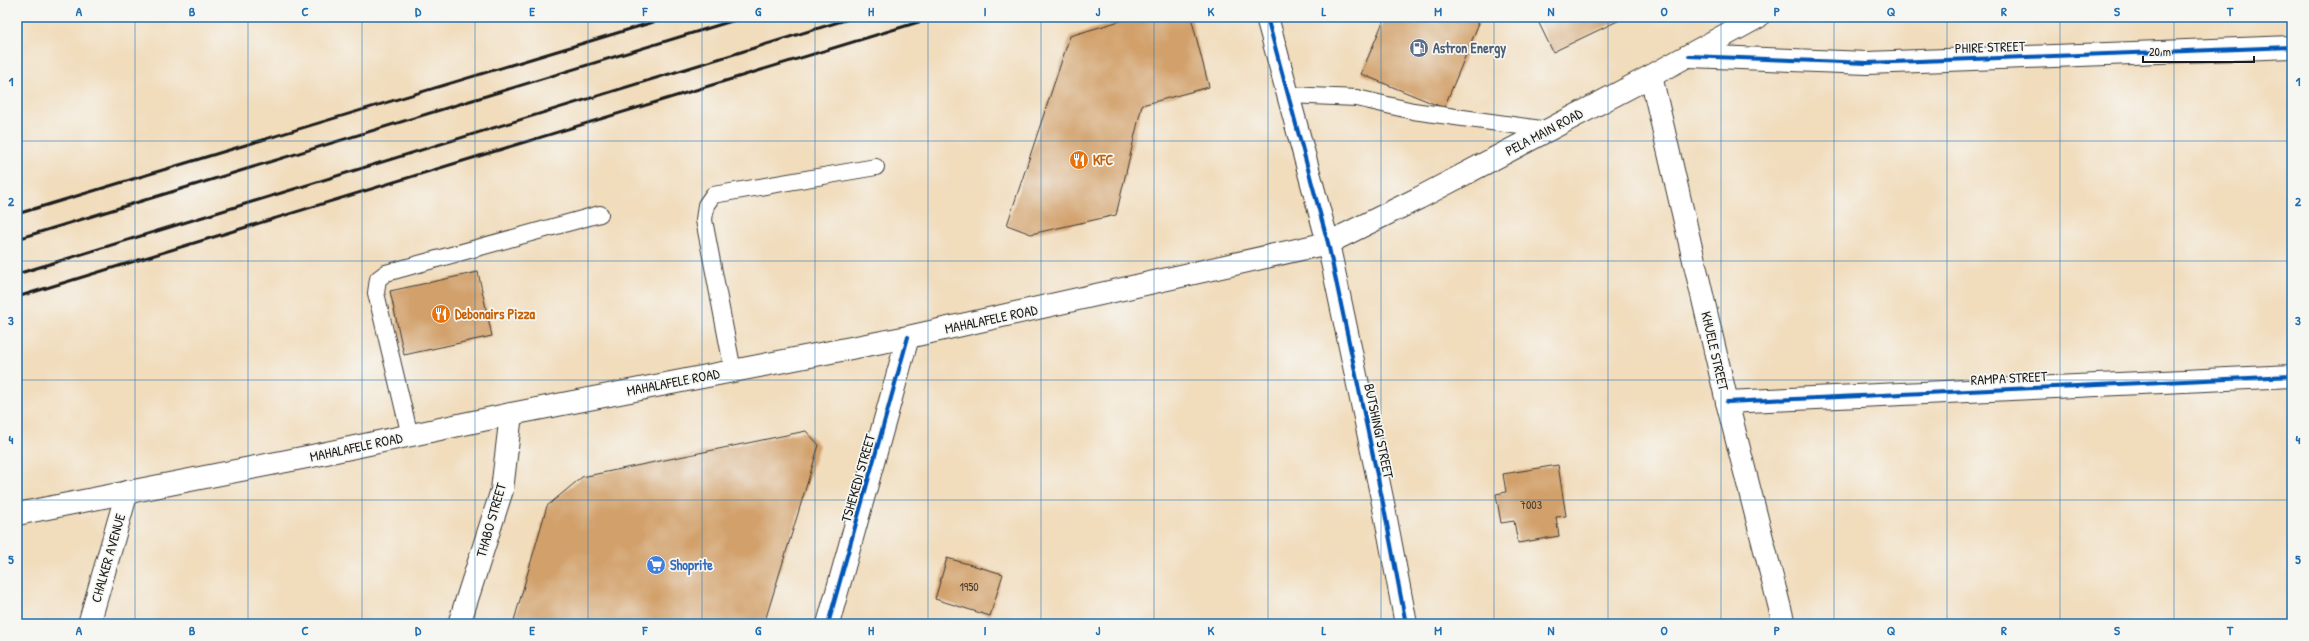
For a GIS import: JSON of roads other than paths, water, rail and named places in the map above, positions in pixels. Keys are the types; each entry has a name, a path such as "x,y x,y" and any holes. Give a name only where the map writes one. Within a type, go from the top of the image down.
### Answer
{"street":[{"name":"BUTSHINGI STREET","path":"1267,17 1328,243 1406,624"},
{"name":"PELA MAIN ROAD","path":"1328,243 1651,76 1758,17"},
{"name":"PHIRE STREET","path":"1689,56 1867,63 2292,47"},
{"name":"KHUELE STREET","path":"1651,76 1727,402 1784,624"},
{"name":"MAHALAFELE ROAD","path":"17,514 410,436 511,414 908,337 1328,243"},
{"name":"TSHEKEDI STREET","path":"828,624 908,337"},
{"name":"RAMPA STREET","path":"1727,402 2292,376"},
{"name":"THABO STREET","path":"459,624 502,490 511,414"},
{"name":"CHALKER AVENUE","path":"89,624 126,492"}],"lane":[{"path":"1288,95 1357,98 1413,111 1548,130"},
{"path":"733,371 704,220 706,205 713,195 876,167"},
{"path":"410,436 376,293 378,279 386,273 600,214"}],"railway":[{"path":"17,214 670,17"},
{"path":"17,239 745,17"},
{"path":"17,274 855,17"},
{"path":"17,297 935,17"}],"place":[{"name":"Astron Energy","path":"1419,48"},
{"name":"KFC","path":"1079,160"},
{"name":"Debonairs Pizza","path":"441,314"},
{"name":"Shoprite","path":"656,565"}]}
